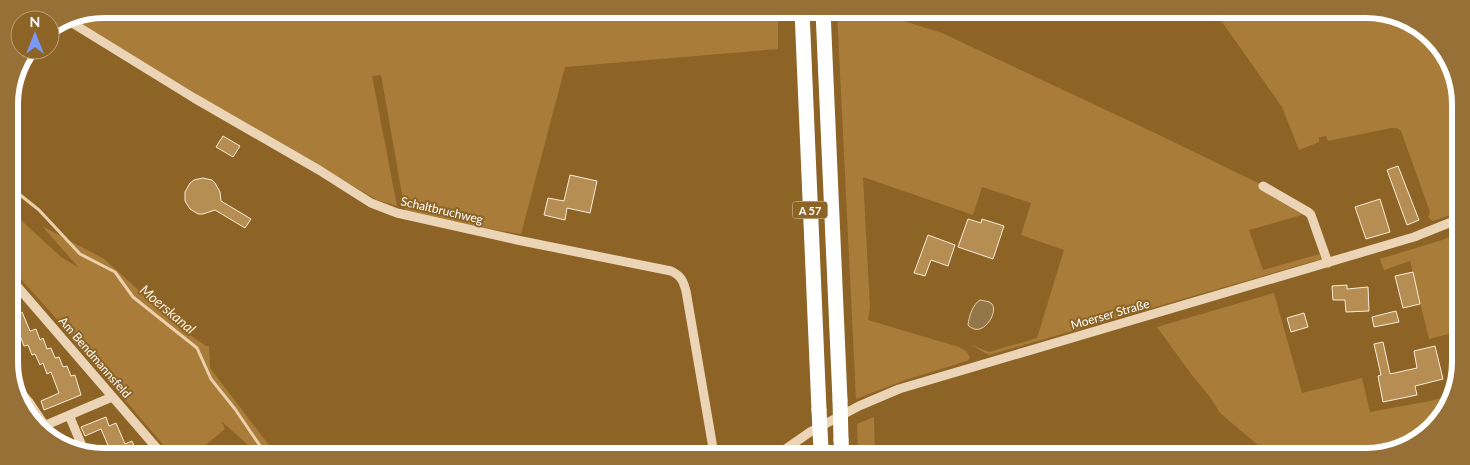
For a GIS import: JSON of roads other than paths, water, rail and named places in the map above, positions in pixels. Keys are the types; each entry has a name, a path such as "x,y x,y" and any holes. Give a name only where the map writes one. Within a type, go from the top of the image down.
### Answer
{"highway":[{"name":"A 57","path":"802,18 821,447"},
{"name":"A 57","path":"823,18 842,447"}],"street":[{"name":"Schaltbruchweg","path":"73,23 371,203 397,213 517,240 671,271 679,275 683,280 686,291 713,448"},
{"path":"1263,186 1311,215 1328,263"},
{"name":"Moerser Straße","path":"788,447 842,414 899,390 1414,237 1452,222"},
{"name":"Am Bendmannsfeld","path":"18,287 157,448"},
{"path":"46,425 112,397"},
{"path":"25,398 34,411"},
{"path":"69,416 82,445"}],"waterway":[{"name":"Moerskanal","path":"18,193 39,210 80,254 115,272 133,297 197,348 211,379 235,409 262,448"}]}
